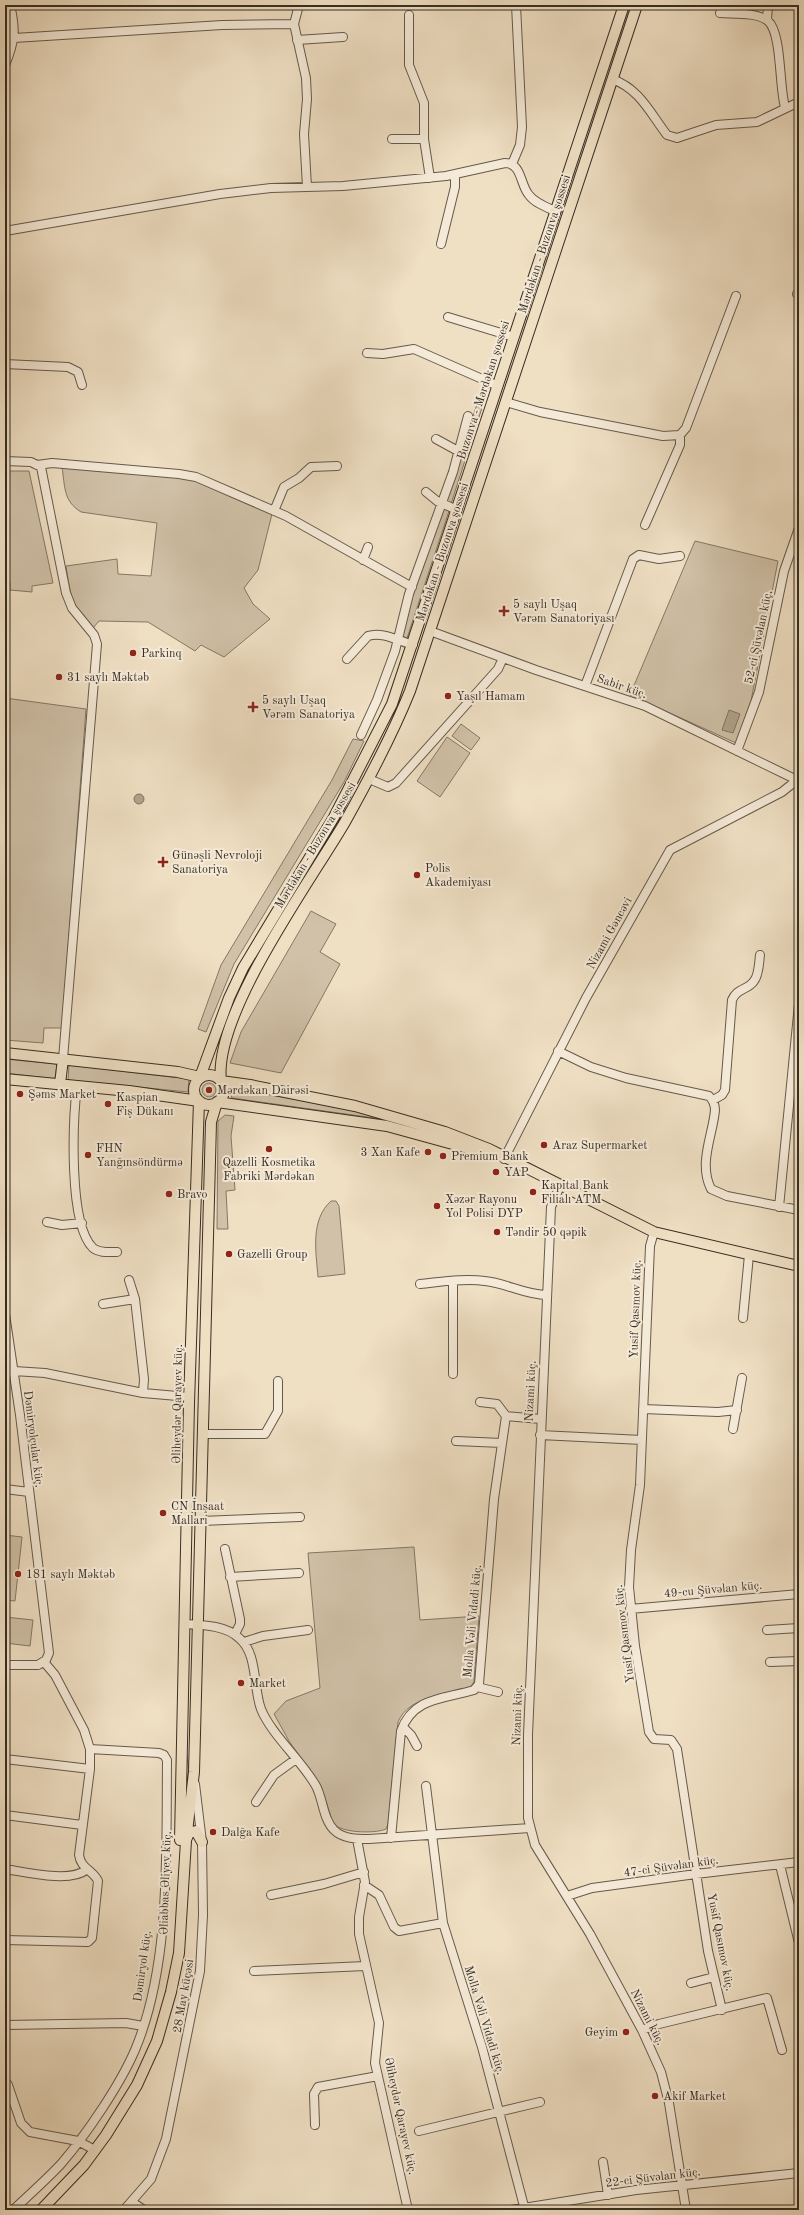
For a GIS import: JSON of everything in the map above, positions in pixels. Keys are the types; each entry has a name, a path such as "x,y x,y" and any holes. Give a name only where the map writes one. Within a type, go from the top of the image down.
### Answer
{"main road":[{"name":"Buzonva - Mərdəkan şossesi","path":"200,1077 223,1013 243,968 334,817 392,704 413,645 624,5"},
{"name":"Mərdəkan - Buzonva şossesi","path":"221,1081 223,1051 240,1002 263,958 369,779 403,708 430,631 637,5"},
{"path":"5,1053 178,1072 200,1077 214,1076 221,1081 264,1088 383,1114 475,1143 654,1232 749,1256 799,1266"},
{"path":"60,1084 63,1059"},
{"path":"199,1101 194,1088 200,1077"},
{"path":"5,1079 60,1084 199,1101 208,1105 217,1102 387,1126 504,1158"},
{"path":"41,2210 84,2165 106,2135 137,2085 157,2041 171,1992 179,1953 186,1841 194,1772 211,1119 217,1102 224,1090 221,1081"},
{"name":"Əliheydər Qarayev küç.","path":"182,1707 199,1101"},
{"path":"194,1256 208,1256"},
{"path":"187,1526 189,1531 194,1532 201,1524"},
{"path":"182,1707 194,1772"},
{"name":"Əliabbas Əliyev küç.","path":"35,2210 92,2148 117,2110 144,2061 158,2026 171,1973 179,1907 182,1707"},
{"path":"186,1841 189,1833 193,1831 199,1835 202,1842"}],"street":[{"path":"5,65 14,38 14,22 10,5"},
{"path":"299,5 294,24 305,68 307,86 304,134 306,186"},
{"path":"512,164 520,145 522,126 516,5"},
{"path":"768,5 767,20 775,35 779,54 780,86 785,107"},
{"path":"720,13 752,16 767,20"},
{"path":"409,15 409,65 424,103 424,139 430,178"},
{"path":"14,38 222,25 294,24"},
{"path":"297,40 343,37"},
{"path":"612,79 627,86 636,93 667,136 671,138 677,138 716,125 757,122 785,107 799,102"},
{"path":"392,139 424,139"},
{"path":"5,231 198,198 271,188 343,186 430,178 455,175 500,164 512,164 517,168 525,190 530,198 555,211"},
{"path":"441,244 455,187 455,175"},
{"path":"645,525 680,445 680,435 686,428 736,296"},
{"path":"448,317 514,337"},
{"path":"367,353 384,354 414,349 498,386"},
{"path":"5,364 68,367 78,372 82,385"},
{"path":"506,402 540,412 663,436 680,435"},
{"path":"361,735 377,700 398,640 412,587 458,452 468,416"},
{"path":"436,439 458,452"},
{"path":"5,461 31,462 37,464 52,463 190,476 297,522 412,587"},
{"path":"37,464 42,472 66,593 72,608 94,635 97,644 63,1059"},
{"path":"274,511 284,487 299,478 311,467 337,466"},
{"path":"426,492 441,503 457,510"},
{"name":"52-ci Şüvəlan küç.","path":"737,751 759,692 784,571 799,528"},
{"path":"362,560 368,547"},
{"path":"585,686 634,559 639,555 660,559 680,556"},
{"name":"Sabir küç.","path":"430,631 503,658 645,706 798,780"},
{"path":"347,659 368,636 380,634 413,645"},
{"path":"369,779 388,787 396,783 498,669 503,658"},
{"name":"Nizami Gəncəvi","path":"504,1158 558,1051 608,958 670,850 782,792 798,780"},
{"path":"713,1100 722,1095 725,1090 732,1000 738,991 749,986 756,979 760,956"},
{"path":"779,1207 799,1004"},
{"path":"558,1051 600,1070 642,1082 703,1093 713,1100 715,1110 707,1152 708,1179 711,1189 727,1196 799,1210"},
{"path":"77,1086 73,1141 75,1180 82,1223 93,1248 98,1251 117,1252"},
{"name":"Nizami küç.","path":"560,1186 551,1207 540,1435 528,1735 530,1828 535,1845 567,1896 642,2030 661,2072 667,2092 686,2210"},
{"path":"47,1222 62,1225 82,1223"},
{"name":"Yusif Qasımov küç.","path":"654,1232 650,1246 640,1494 630,1562 630,1609 649,1732 654,1739 671,1740 678,1749 696,1874 714,1977 722,2010"},
{"path":"743,1318 749,1256"},
{"path":"129,1280 135,1299 144,1379 143,1393"},
{"path":"420,1284 453,1281 485,1281 530,1294 547,1295"},
{"path":"453,1281 453,1374"},
{"path":"103,1304 135,1299"},
{"name":"Dəmiryolçular küç.","path":"5,1314 14,1371 49,1649 48,1657 44,1662"},
{"path":"14,1371 45,1373 143,1393 190,1397"},
{"path":"733,1429 742,1378"},
{"path":"203,1434 265,1434 278,1411 278,1381"},
{"path":"480,1402 497,1404 501,1406 506,1416 541,1419"},
{"path":"643,1409 718,1412 737,1410"},
{"name":"Molla Vəli Vidadi küç.","path":"391,1838 403,1727 408,1717 418,1706 435,1699 474,1690 480,1679 494,1499 506,1416"},
{"path":"540,1435 642,1440"},
{"path":"456,1441 502,1443"},
{"path":"5,1489 29,1492"},
{"path":"201,1524 300,1517"},
{"path":"225,1549 240,1619 240,1624 235,1634"},
{"path":"230,1577 299,1573"},
{"name":"49-cu Şüvəlan küç.","path":"630,1609 799,1594"},
{"path":"184,1624 213,1626 235,1634 244,1642 251,1659 262,1710 316,1787 333,1829 342,1836 357,1839 391,1838 530,1828"},
{"path":"767,1630 799,1628"},
{"path":"244,1642 264,1636 308,1630"},
{"path":"770,1662 799,1661"},
{"path":"5,1665 31,1666 44,1662 55,1675 84,1730 90,1748 90,1769 79,1855 82,1865 86,1870 94,1874 98,1881 92,1938 88,1942 5,1940"},
{"path":"477,1687 498,1692"},
{"path":"403,1727 411,1735 417,1746"},
{"name":"Dəmiryol küç.","path":"13,2210 60,2165 78,2141 128,2064 143,2026 152,1994 164,1904 167,1760 164,1755 159,1753 90,1748"},
{"path":"5,1759 90,1769"},
{"path":"256,1802 274,1775 296,1759"},
{"name":"28 May küçəsi","path":"124,2210 151,2179 162,2152 190,2025 202,1956 202,1842 194,1772"},
{"name":"Molla Vəli Vidadi küç.","path":"426,1786 443,1924 480,2040 525,2209"},
{"path":"5,1815 82,1825"},
{"name":"Əliheydər Qarayev küç.","path":"357,1839 364,1872 364,1885 358,1924 360,1944 379,2023 375,2057 408,2210"},
{"name":"47-ci Şüvəlan küç.","path":"567,1896 581,1890 696,1874 799,1862"},
{"path":"780,1865 799,1943"},
{"path":"5,1869 64,1876 82,1873 86,1870"},
{"path":"271,1895 324,1884 364,1872"},
{"path":"364,1885 379,1895 397,1929 404,1931 443,1924"},
{"path":"254,1971 365,1966"},
{"path":"691,1983 714,1977"},
{"path":"642,2030 659,2024 767,1998 782,2050"},
{"path":"5,2025 126,2023 143,2026"},
{"path":"315,2125 314,2094 318,2088 378,2076"},
{"path":"5,2081 8,2085 21,2123 30,2132 78,2141 92,2148"},
{"path":"419,2131 540,2102"},
{"path":"602,2162 608,2194"},
{"name":"22-ci Şüvəlan küç.","path":"511,2210 525,2209 608,2194 799,2173"},
{"path":"132,2202 144,2210"}],"shaded area":[{"path":"484,383 489,386 451,504 445,501"},
{"path":"62,467 191,479 272,514 258,570 244,588 253,604 270,619 224,657 201,645 195,651 148,622 99,621 93,628 80,612 73,600 66,566 117,559 118,574 151,576 157,523 81,512 75,508 68,498"},
{"path":"5,471 29,471 53,583 32,586 32,592 10,590 10,582 5,581"},
{"path":"442,508 449,511 407,638 402,636 412,597"},
{"path":"695,541 778,561 751,701 736,743 630,695"},
{"path":"5,698 86,709 62,1028 44,1028 43,1043 5,1040"},
{"path":"729,710 740,714 733,733 722,730"},
{"path":"461,724 480,738 471,750 452,736"},
{"path":"447,737 470,753 440,797 417,781"},
{"path":"353,739 364,741 344,782 234,964 206,1032 198,1029 221,965 332,780"},
{"path":"139,794 144,799 139,804 134,799"},
{"path":"311,911 336,924 320,952 340,964 281,1073 230,1063 241,1032"},
{"path":"5,1059 57,1064 55,1079 5,1073"},
{"path":"69,1065 189,1079 188,1092 68,1080"},
{"name":"Mərdəkan Dairəsi","path":"209,1083 214,1085 216,1090 214,1095 209,1097 204,1095 202,1090 204,1085"},
{"path":"233,1088 373,1114 374,1118 232,1098 230,1092"},
{"path":"225,1115 234,1116 231,1136 235,1190 226,1191 228,1229 217,1229 218,1121"},
{"path":"331,1201 336,1201 339,1206 345,1274 318,1277 316,1247 317,1227 324,1209"},
{"path":"5,1535 22,1537 15,1601 5,1600"},
{"path":"414,1547 420,1620 479,1616 474,1682 469,1689 428,1698 410,1707 403,1713 398,1722 388,1824 386,1829 374,1832 350,1831 333,1823 321,1786 289,1741 274,1714 286,1701 320,1688 308,1553"},
{"path":"5,1617 33,1620 30,1646 5,1643"},
{"path":"184,1739 190,1775 184,1827"}],"place":[{"name":"5 saylı Uşaq Vərəm Sanatoriyası","path":"504,611"},
{"name":"Parkinq","path":"133,653"},
{"name":"31 saylı Məktəb","path":"59,677"},
{"name":"Yaşıl Hamam","path":"448,696"},
{"name":"5 saylı Uşaq Vərəm Sanatoriya","path":"253,707"},
{"name":"Günəşli Nevroloji Sanatoriya","path":"163,862"},
{"name":"Polis Akademiyası","path":"417,875"},
{"name":"Mərdəkan Dairəsi","path":"209,1090"},
{"name":"Şəms Market","path":"20,1094"},
{"name":"Kaspian Fiş Dükanı","path":"108,1104"},
{"name":"Araz Supermarket","path":"544,1145"},
{"name":"Qazelli Kosmetika Fabriki Mərdəkan","path":"269,1149"},
{"name":"3 Xan Kafe","path":"428,1152"},
{"name":"FHN Yanğınsöndürmə","path":"88,1155"},
{"name":"Premium Bank","path":"443,1156"},
{"name":"YAP","path":"496,1172"},
{"name":"Kapital Bank Filialı ATM","path":"533,1192"},
{"name":"Bravo","path":"169,1194"},
{"name":"Xəzər Rayonu Yol Polisi DYP","path":"437,1206"},
{"name":"Təndir 50 qəpik","path":"497,1232"},
{"name":"Gazelli Group","path":"229,1254"},
{"name":"CN İnşaat Malları","path":"163,1513"},
{"name":"181 saylı Məktəb","path":"18,1574"},
{"name":"Market","path":"241,1683"},
{"name":"Dalğa Kafe","path":"213,1832"},
{"name":"Geyim","path":"626,2032"},
{"name":"Akif Market","path":"655,2096"}]}
